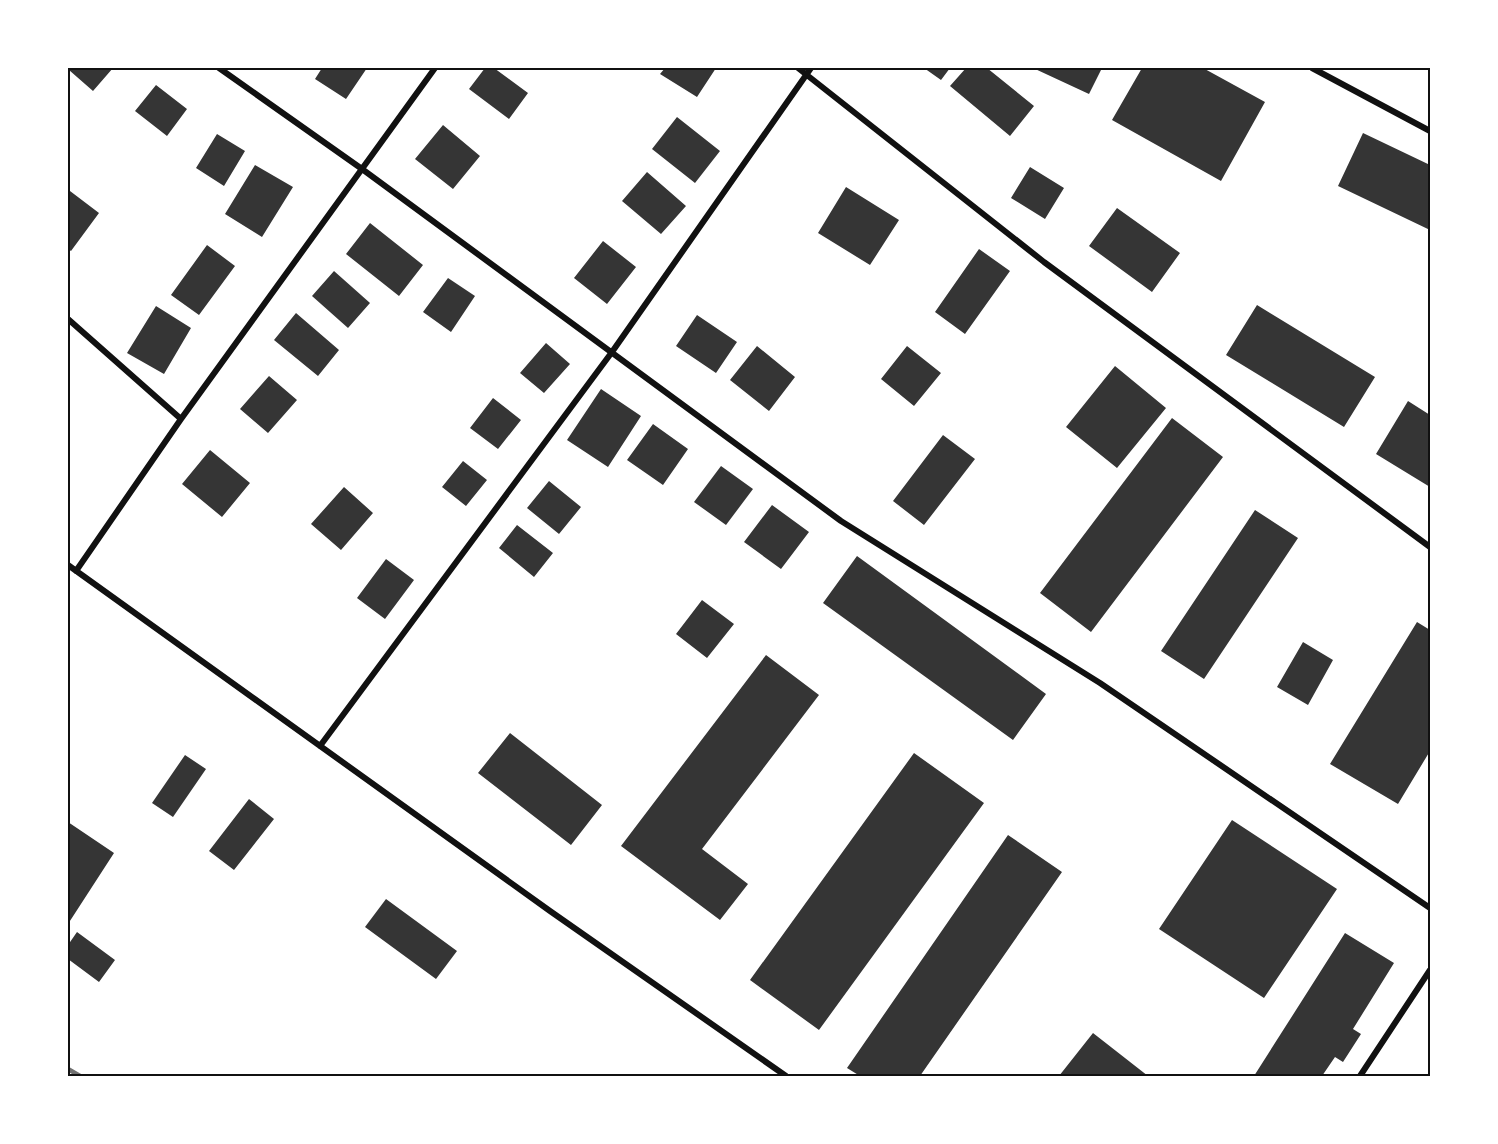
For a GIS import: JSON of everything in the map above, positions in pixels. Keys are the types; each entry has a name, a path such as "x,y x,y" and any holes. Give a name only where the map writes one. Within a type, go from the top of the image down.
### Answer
{"street":[{"path":"219,68 362,169 841,521 1100,683 1431,908"},
{"path":"76,571 181,419 435,68"},
{"path":"798,68 1044,262 1431,547"},
{"path":"320,746 612,352 811,68"},
{"path":"1312,68 1431,131"},
{"path":"68,319 181,419"},
{"path":"68,565 550,911 786,1077"},
{"path":"1360,1077 1431,969"}],"building":[{"path":"72,68 113,68 93,91 69,70"},
{"path":"322,68 367,68 346,99 315,79"},
{"path":"485,68 494,68 528,93 509,119 469,89"},
{"path":"665,68 716,68 697,97 660,74"},
{"path":"924,68 950,68 941,80"},
{"path":"966,68 987,68 1034,106 1010,136 950,86"},
{"path":"1033,68 1102,68 1089,94"},
{"path":"1142,68 1203,68 1265,102 1221,181 1112,120"},
{"path":"156,85 187,109 167,136 135,111"},
{"path":"677,117 720,151 695,183 652,149"},
{"path":"443,125 480,156 453,189 415,159"},
{"path":"1363,133 1430,165 1430,230 1338,186"},
{"path":"217,134 245,151 224,186 196,168"},
{"path":"255,165 293,187 262,237 225,214"},
{"path":"1030,167 1064,188 1045,219 1011,198"},
{"path":"647,172 686,206 661,234 622,201"},
{"path":"846,187 899,220 870,265 818,233"},
{"path":"70,191 99,213 71,251 68,249 68,194"},
{"path":"1117,208 1180,253 1152,292 1089,246"},
{"path":"370,223 423,265 399,296 346,254"},
{"path":"603,241 636,267 607,304 574,278"},
{"path":"207,245 235,266 199,315 171,295"},
{"path":"979,249 1010,271 965,334 935,312"},
{"path":"334,271 370,303 348,328 312,296"},
{"path":"448,278 475,296 451,332 423,312"},
{"path":"1257,305 1375,377 1344,427 1226,355"},
{"path":"156,306 191,328 164,374 127,353"},
{"path":"296,313 339,350 318,376 274,340"},
{"path":"697,315 737,342 716,373 676,346"},
{"path":"546,343 570,364 544,393 520,373"},
{"path":"757,346 795,377 769,411 730,380"},
{"path":"907,346 941,373 914,406 881,379"},
{"path":"1115,366 1166,408 1117,468 1066,427"},
{"path":"269,376 297,400 268,433 240,409"},
{"path":"601,389 641,416 608,467 567,440"},
{"path":"493,398 521,420 498,449 470,428"},
{"path":"1408,401 1430,415 1430,487 1376,454"},
{"path":"1172,418 1223,457 1091,632 1040,593"},
{"path":"653,424 688,449 663,485 627,460"},
{"path":"943,435 975,459 924,525 893,501"},
{"path":"210,450 250,483 222,517 182,484"},
{"path":"463,461 487,480 466,506 442,487"},
{"path":"721,466 753,489 726,525 694,502"},
{"path":"549,481 581,507 559,534 527,508"},
{"path":"344,487 373,513 341,550 311,524"},
{"path":"772,505 809,532 781,569 744,542"},
{"path":"1255,510 1298,538 1204,679 1161,651"},
{"path":"517,525 553,553 534,577 499,548"},
{"path":"857,556 1046,694 1013,740 823,603"},
{"path":"386,559 414,580 385,619 357,598"},
{"path":"702,600 734,624 707,658 676,634"},
{"path":"1417,622 1430,630 1430,751 1398,804 1330,764"},
{"path":"1303,642 1333,660 1308,705 1277,687"},
{"path":"766,655 819,695 702,849 748,884 720,920 621,846"},
{"path":"510,733 602,805 571,845 478,773"},
{"path":"914,753 984,803 819,1030 750,980"},
{"path":"185,755 206,769 173,817 152,803"},
{"path":"249,799 274,819 234,870 209,851"},
{"path":"1232,820 1337,889 1264,998 1159,929"},
{"path":"68,822 114,853 68,924"},
{"path":"1008,835 1062,872 920,1076 860,1076 847,1068"},
{"path":"386,899 457,951 436,979 365,927"},
{"path":"77,932 115,960 99,982 68,959 68,945"},
{"path":"1345,933 1394,963 1353,1029 1361,1034 1343,1062 1335,1057 1322,1076 1254,1076"},
{"path":"1093,1033 1148,1076 1059,1076"}],"railway":[{"path":"68,1069 80,1076"}]}
